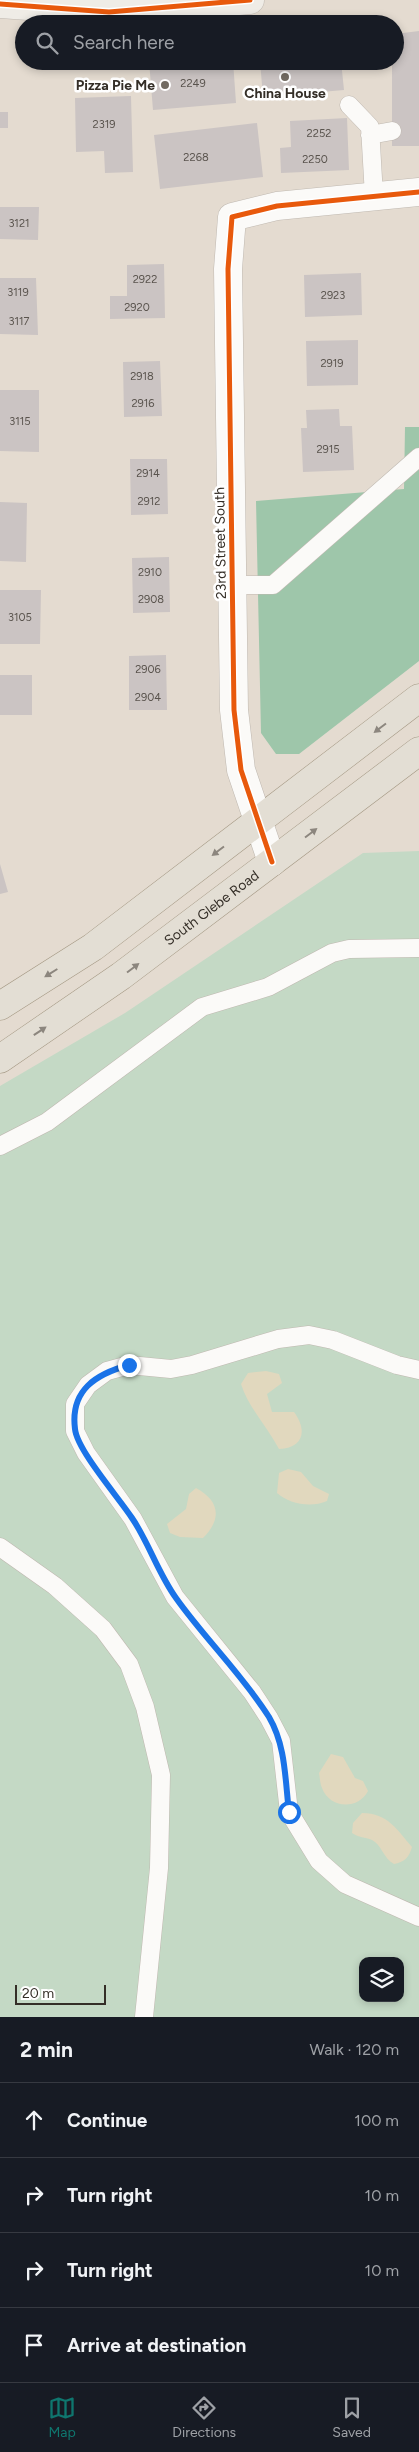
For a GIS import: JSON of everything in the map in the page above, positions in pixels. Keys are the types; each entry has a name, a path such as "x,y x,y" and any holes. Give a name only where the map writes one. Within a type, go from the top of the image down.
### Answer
{"main road":[{"path":"0,4 109,12 250,0"},
{"path":"0,1006 93,947 419,698"},
{"name":"South Glebe Road","path":"0,1059 121,976 419,750"}],"street":[{"path":"374,196 419,192"},
{"name":"23rd Street South","path":"272,862 241,770 234,710 228,269 232,217 277,206 374,196"}],"lane":[{"path":"349,104 370,126 374,196"},
{"path":"370,134 392,131"},
{"path":"232,586 273,585 419,458"},
{"path":"0,1146 47,1122 202,1007 268,987 332,953 349,949 419,948"},
{"path":"419,1370 397,1365 333,1340 309,1335 278,1339 192,1365 171,1369 129,1365 107,1371 88,1385 76,1404 75,1431 86,1452 133,1520 175,1597 252,1692 269,1718 281,1741 289,1812 319,1861 345,1884 419,1917"},
{"path":"0,1547 55,1586 103,1629 129,1664 145,1707 161,1775 160,1868 144,2017"}],"green space":[{"path":"405,427 419,427 419,661 299,754 276,754 261,733 256,501 404,489"},
{"path":"419,851 419,2017 0,2017 0,1086 125,1013 363,853"}],"sand":[{"path":"266,1371 279,1374 282,1383 267,1394 272,1412 294,1412 301,1426 302,1432 298,1442 287,1448 279,1449 248,1401 241,1384 248,1373"},
{"path":"288,1469 301,1472 313,1486 329,1494 327,1501 314,1504 300,1504 288,1500 277,1493 279,1473"},
{"path":"196,1488 210,1499 216,1511 209,1531 203,1538 180,1537 170,1533 167,1524 186,1509 189,1494"},
{"path":"331,1754 343,1757 355,1778 363,1781 368,1791 358,1802 344,1805 331,1800 326,1795 321,1786 319,1773"},
{"path":"362,1813 379,1816 396,1829 412,1847 406,1859 394,1864 375,1842 352,1833 353,1823"}],"building":[{"path":"419,31 419,146 392,146 392,70 404,70 404,33"},
{"path":"150,70 234,70 236,103 153,110"},
{"name":"China House","path":"261,70 342,70 344,90 263,97"},
{"path":"131,96 133,172 105,173 104,151 76,152 75,98"},
{"path":"0,112 8,112 8,128 0,128"},
{"path":"347,118 349,170 281,173 280,148 291,147 290,121"},
{"path":"257,123 263,177 160,189 154,135"},
{"path":"0,207 39,207 38,240 0,239"},
{"path":"164,264 165,318 110,319 110,296 127,296 127,265"},
{"path":"361,273 362,315 305,317 304,275"},
{"path":"0,278 36,278 38,335 0,334"},
{"path":"358,340 358,385 307,386 306,341"},
{"path":"160,361 162,416 124,417 123,362"},
{"path":"0,390 39,390 39,452 0,451"},
{"path":"339,409 340,426 352,426 354,470 303,472 301,428 307,428 306,410"},
{"path":"130,459 167,459 168,514 131,515"},
{"path":"0,502 27,503 26,562 0,561"},
{"path":"169,557 170,612 133,613 132,558"},
{"path":"0,590 41,590 40,644 0,644"},
{"path":"166,655 167,710 129,710 129,656"},
{"path":"0,675 32,675 32,715 0,715"},
{"path":"0,864 8,892 0,894"}],"cycle path":[{"path":"0,4 109,12 250,0"},
{"path":"272,862 241,770 234,710 228,269 232,217 277,206 419,192"}],"place":[{"name":"China House","path":"285,77"},
{"name":"Pizza Pie Me","path":"165,85"}],"route":[{"path":"129,1365 107,1371 88,1385 76,1404 75,1431 86,1452 133,1520 175,1597 252,1692 269,1718 281,1741 289,1812"}]}
